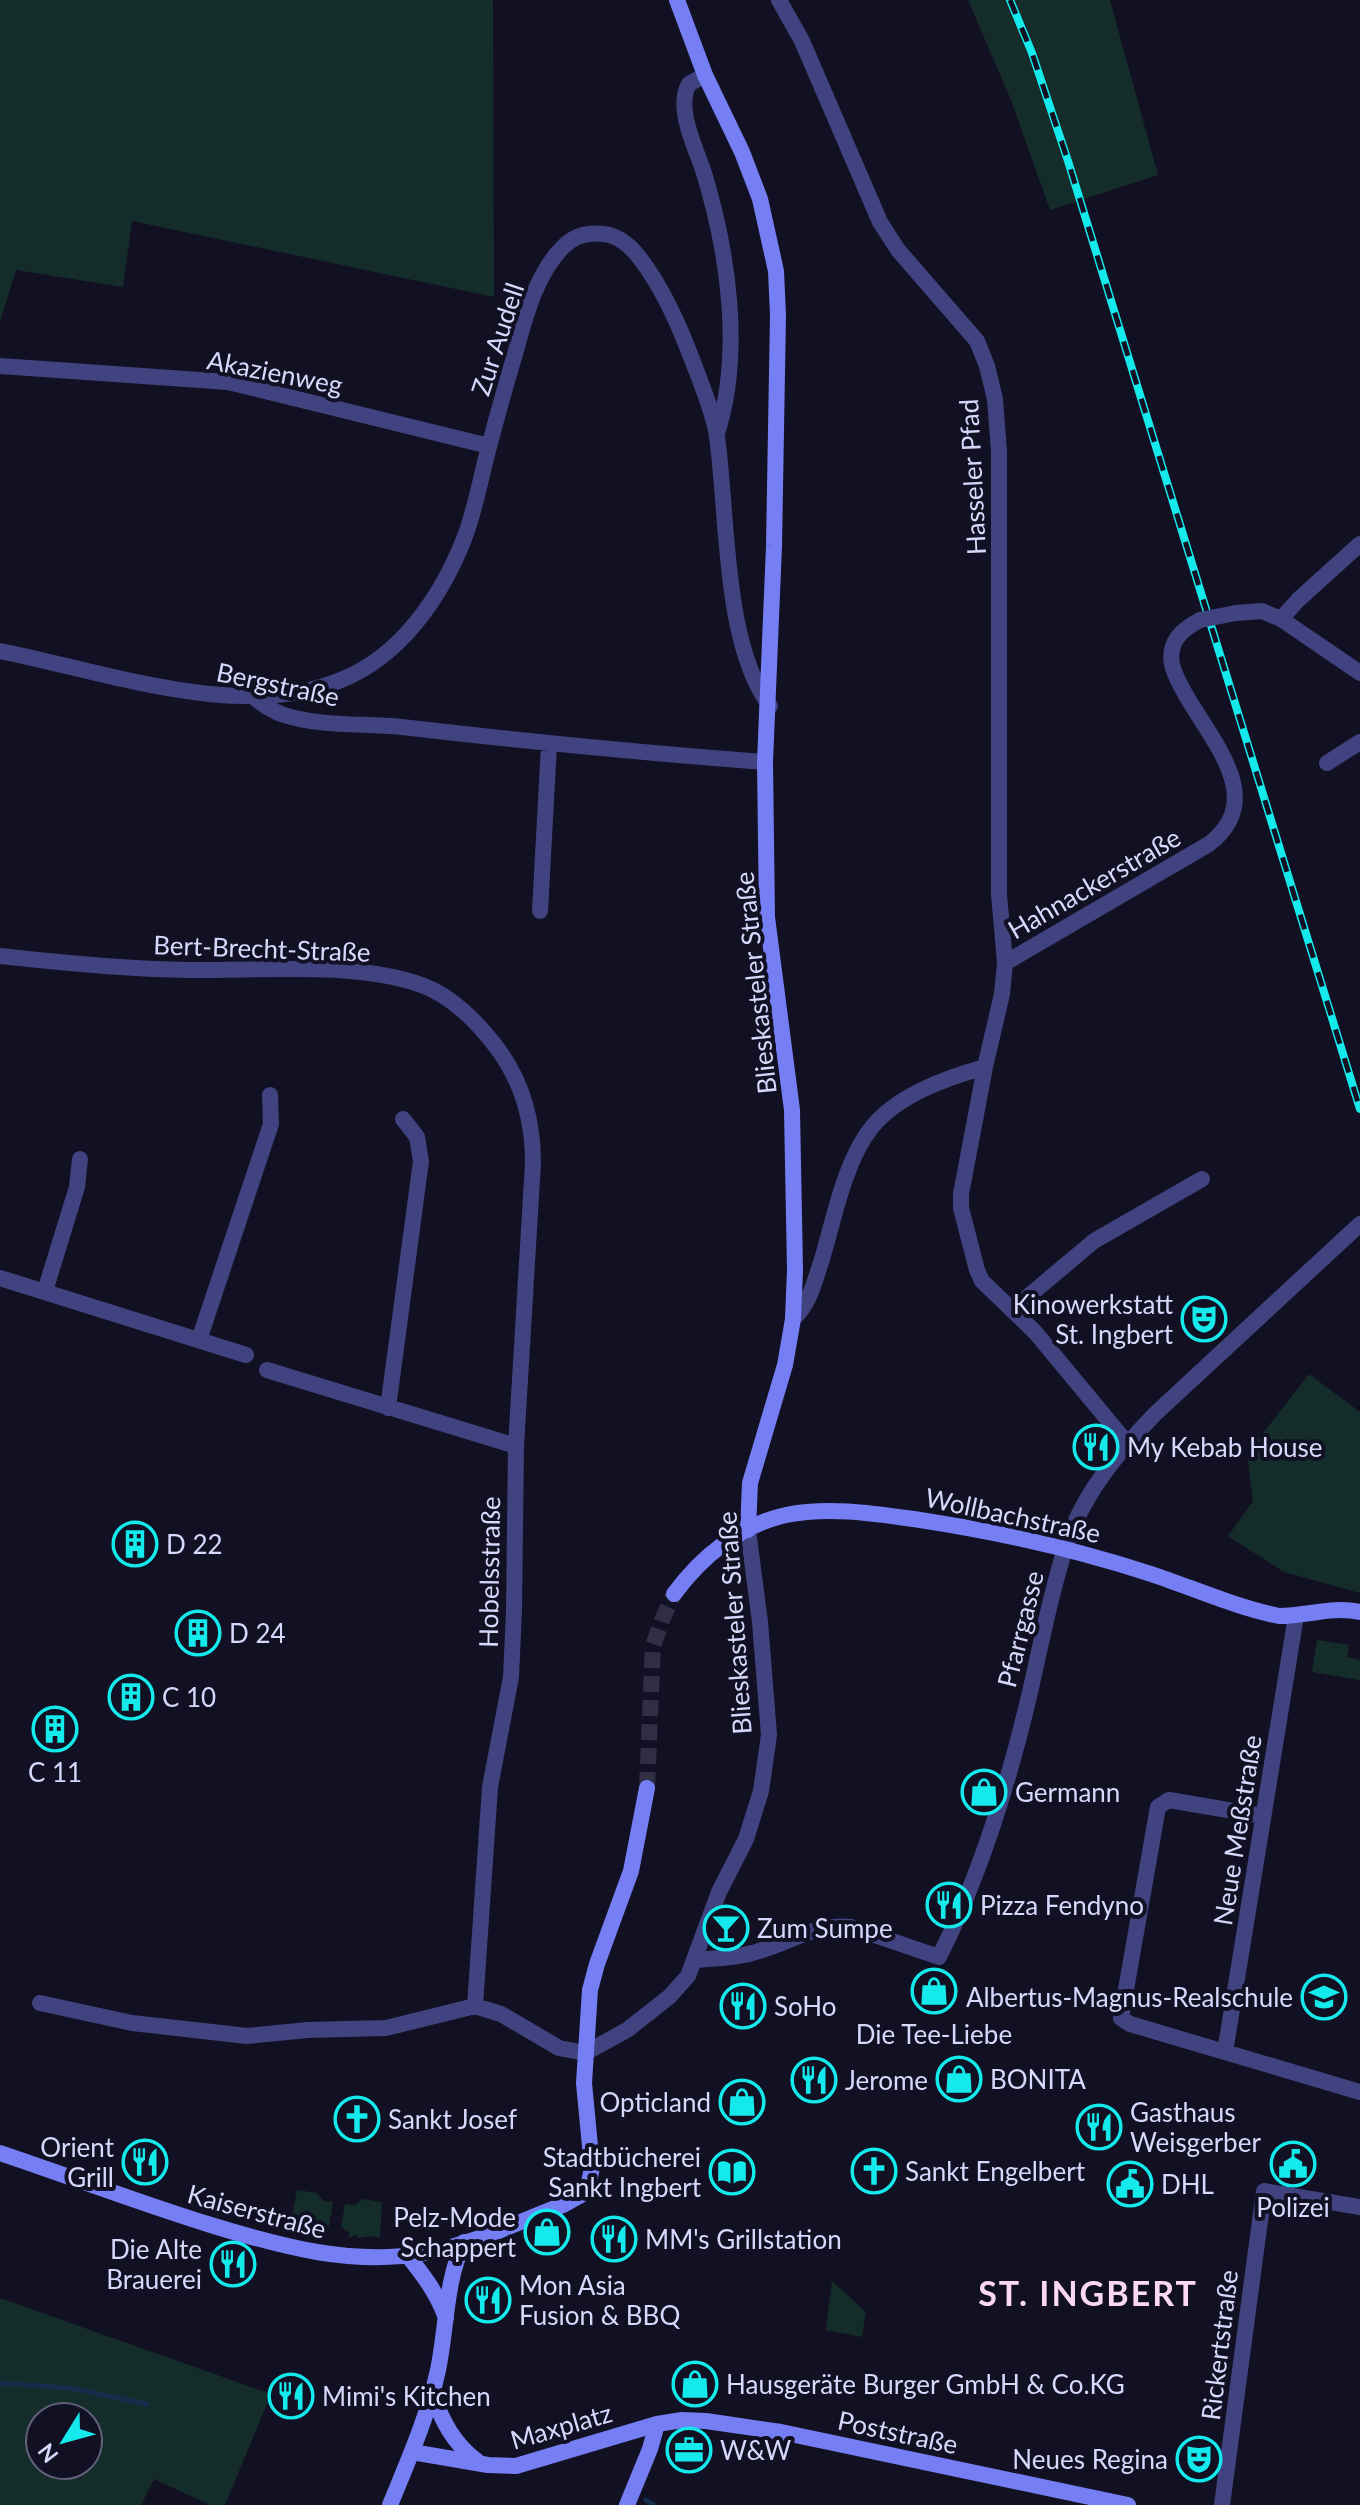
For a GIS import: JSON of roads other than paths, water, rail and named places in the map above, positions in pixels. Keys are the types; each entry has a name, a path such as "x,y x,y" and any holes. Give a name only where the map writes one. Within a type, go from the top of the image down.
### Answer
{"main road":[{"name":"Blieskasteler Straße","path":"677,0 705,75 742,152 760,199 776,271 778,315 770,706 765,762 767,917 792,1110 795,1186 793,1319 785,1365 750,1483 748,1530"},
{"name":"Wollbachstraße","path":"674,1594 709,1554 748,1530 786,1515 856,1512 986,1530 1065,1547 1265,1613 1296,1616 1331,1609 1360,1612"},
{"path":"585,2053 590,1990 631,1871 647,1788"},
{"name":"Kaiserstraße","path":"0,2153 169,2212 271,2243 328,2255 408,2256 464,2242 563,2205 581,2195 589,2183 592,2167 586,2113 585,2053"},
{"path":"390,2505 432,2394 447,2323 451,2278 464,2242"},
{"path":"408,2256 435,2291 447,2323"},
{"name":"Maxplatz","path":"432,2394 446,2429 478,2462"},
{"name":"Poststraße","path":"657,2424 706,2421 781,2432 1128,2505"},
{"path":"627,2505 657,2424"},
{"name":"Maxplatz","path":"412,2452 503,2467 532,2462 612,2435 657,2424"}],"street":[{"name":"Hasseler Pfad","path":"779,0 802,41 880,222 898,250 977,341 995,399 1000,468 999,894 1005,963"},
{"path":"705,75 689,84 685,97 686,118 717,220 728,313 728,389 717,433"},
{"name":"Zur Audell","path":"255,698 318,688 342,680 394,646 417,622 436,594 464,538 524,322 538,286 563,247 575,238 595,233 610,234 629,247 644,263 663,293 685,340 717,433 741,637 752,677 770,706"},
{"name":"Akazienweg","path":"0,366 228,382 489,446"},
{"path":"1360,544 1281,619 1360,673"},
{"name":"Hahnackerstraße","path":"1127,1443 1035,1332 982,1281 961,1208 985,1067 998,1016 1005,963 1209,844 1224,832 1231,821 1236,804 1235,787 1172,665 1171,647 1177,637 1185,628 1200,620 1236,613 1262,611 1281,619"},
{"name":"Bergstraße","path":"0,651 159,685 255,698 265,707 302,719 549,745 765,762"},
{"path":"1327,763 1360,742"},
{"path":"540,911 549,745"},
{"name":"Bert-Brecht-Straße","path":"0,956 80,965 359,972 398,978 427,987 453,1003 483,1029 503,1055 523,1096 533,1136"},
{"path":"793,1319 801,1312 812,1291 854,1157 870,1129 879,1119 913,1096 936,1084 985,1067"},
{"path":"199,1340 271,1124 270,1095"},
{"path":"388,1408 421,1161 417,1137 403,1119"},
{"name":"Hobelsstraße","path":"475,2006 490,1787 511,1677 516,1446 533,1136"},
{"path":"45,1291 77,1187 80,1159"},
{"path":"1012,1310 1094,1241 1202,1179"},
{"name":"Pfarrgasse","path":"696,1960 761,1951 796,1936 837,1925 939,1957 979,1871 1007,1781 1065,1547 1093,1490 1127,1443 1360,1224"},
{"path":"0,1278 246,1355"},
{"path":"267,1370 516,1446"},
{"name":"Blieskasteler Straße","path":"585,2053 627,2030 688,1976 719,1892 754,1818 769,1735 748,1530"},
{"name":"Neue Meßstraße","path":"1225,2052 1296,1616"},
{"path":"1263,1816 1169,1800 1158,1807 1121,2018 1130,2024 1360,2092"},
{"path":"40,2003 132,2023 247,2036 386,2028 475,2006 501,2014 559,2048 585,2053"},
{"name":"Rickertstraße","path":"1222,2505 1264,2191 1358,2205"}],"waterway":[{"path":"0,2383 70,2388 147,2404"},
{"path":"646,2500 654,2505"}],"tunnel":[{"path":"647,1788 653,1646 674,1594"}],"railway":[{"path":"1010,0 1032,53 1068,161 1360,1109"}],"place":[{"name":"Kinowerkstatt St. Ingbert","path":"1204,1319"},
{"name":"My Kebab House","path":"1096,1447"},
{"name":"D 22","path":"135,1544"},
{"name":"D 24","path":"198,1633"},
{"name":"C 10","path":"131,1697"},
{"name":"C 11","path":"55,1729"},
{"name":"Germann","path":"984,1792"},
{"name":"Pizza Fendyno","path":"949,1905"},
{"name":"Zum Sumpe","path":"726,1928"},
{"name":"Die Tee-Liebe","path":"934,1991"},
{"name":"Albertus-Magnus-Realschule","path":"1324,1997"},
{"name":"SoHo","path":"743,2006"},
{"name":"BONITA","path":"959,2079"},
{"name":"Jerome","path":"814,2080"},
{"name":"Opticland","path":"742,2102"},
{"name":"Sankt Josef","path":"357,2119"},
{"name":"Gasthaus Weisgerber","path":"1099,2127"},
{"name":"Orient Grill","path":"145,2162"},
{"name":"Polizei","path":"1293,2164"},
{"name":"Sankt Engelbert","path":"874,2171"},
{"name":"Stadtbücherei Sankt Ingbert","path":"732,2172"},
{"name":"DHL","path":"1130,2184"},
{"name":"Pelz-Mode Schappert","path":"547,2232"},
{"name":"MM's Grillstation","path":"614,2239"},
{"name":"Die Alte Brauerei","path":"233,2264"},
{"name":"Mon Asia Fusion & BBQ","path":"488,2300"},
{"name":"Hausgeräte Burger GmbH & Co.KG","path":"695,2384"},
{"name":"Mimi's Kitchen","path":"291,2396"},
{"name":"W&W","path":"689,2450"},
{"name":"Neues Regina","path":"1199,2459"}],"district":[{"name":"ST. INGBERT","path":"1088,2292"}]}
